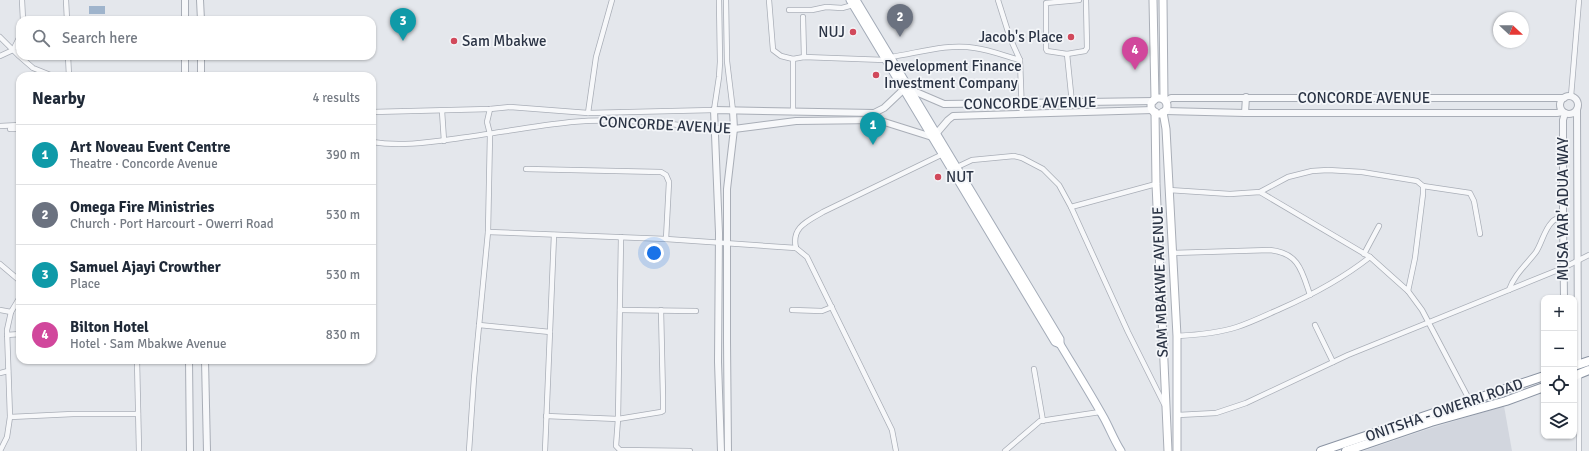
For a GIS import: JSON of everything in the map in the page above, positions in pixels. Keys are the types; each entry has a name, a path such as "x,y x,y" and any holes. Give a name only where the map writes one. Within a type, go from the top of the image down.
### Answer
{"highway":[{"path":"1577,369 1589,361"},
{"path":"1577,370 1588,371"},
{"name":"ONITSHA - OWERRI ROAD","path":"1321,451 1541,377"},
{"name":"ONITSHA - OWERRI ROAD","path":"1346,451 1431,422 1506,401 1541,388"}],"main road":[{"path":"1153,0 1154,100 1152,105 1154,111 1164,112 1167,105 1165,100 1163,0"},
{"path":"853,2 1051,328 1055,342 1060,344 1108,425 1112,436 1121,451"},
{"path":"1154,100 1160,98 1165,100"},
{"name":"SAM MBAKWE AVENUE","path":"1154,111 1168,451"},
{"name":"SAM MBAKWE AVENUE","path":"1164,112 1177,336 1178,451"},
{"path":"934,136 943,154 954,168"},
{"path":"1108,425 1113,429 1127,451"}],"street":[{"path":"22,0 23,16"},
{"path":"66,0 67,16"},
{"path":"185,0 185,16"},
{"path":"588,113 596,57 612,0"},
{"path":"719,0 720,62 714,110 714,129 719,242 718,362 721,451"},
{"path":"726,0 727,61 734,129 727,189 726,244 728,451"},
{"path":"769,0 773,50 781,56 793,59 804,56 888,59 944,48 964,47 985,50 1020,60"},
{"path":"998,0 1010,38 1020,60 1022,114"},
{"path":"1079,0 1046,3 1046,49 1052,53 1067,54 1085,52 1087,48 1086,0"},
{"path":"1571,96 1579,0"},
{"path":"200,1 201,16"},
{"path":"789,10 812,10 826,7 842,8 853,2"},
{"path":"803,17 804,56"},
{"path":"0,37 16,53"},
{"path":"0,56 13,50 16,44"},
{"path":"1067,54 1072,103"},
{"path":"793,59 793,112"},
{"path":"24,60 33,68 43,72"},
{"path":"68,60 69,72"},
{"path":"185,60 185,72"},
{"path":"201,60 201,72"},
{"name":"CONCORDE AVENUE","path":"376,112 490,110 510,107 588,113 714,110 874,112 884,108 906,89 942,104 1072,103 1154,100"},
{"path":"1571,96 1576,98 1578,103 1577,110 1570,114 1562,113 1560,105 1564,98 1571,96"},
{"path":"1245,113 1246,97"},
{"name":"CONCORDE AVENUE","path":"1165,100 1172,98 1246,97 1564,98"},
{"path":"469,451 488,232 490,134 487,122 490,110"},
{"name":"MUSA YAR' ADUA WAY","path":"1576,367 1577,110"},
{"path":"442,111 444,140"},
{"name":"CONCORDE AVENUE","path":"376,142 400,145 572,122 611,120 665,122 714,129 734,129 796,121 878,120 934,136 953,116 1154,111"},
{"name":"CONCORDE AVENUE","path":"1164,112 1562,113"},
{"name":"MUSA YAR' ADUA WAY","path":"1562,113 1564,295"},
{"path":"0,127 16,125"},
{"path":"0,127 16,129"},
{"path":"796,248 795,235 797,230 808,221 823,212 943,154"},
{"path":"954,168 972,160 1014,156 1022,158 1043,169 1059,185 1071,207 1128,332 1165,405"},
{"path":"526,169 661,172 666,175 669,182 666,238"},
{"path":"1169,190 1230,194 1260,192 1288,177 1312,171 1328,170 1362,172 1411,180 1421,183 1423,186 1470,193 1474,201 1480,234"},
{"path":"1071,207 1156,184"},
{"path":"1408,291 1415,258 1423,186"},
{"path":"1260,192 1370,257 1408,291 1422,310 1470,401 1472,410"},
{"path":"1508,290 1512,281 1536,252 1548,226 1553,220 1563,217"},
{"path":"1364,254 1379,226"},
{"path":"488,232 666,238 719,242 726,244 796,248 807,257 832,307 892,430 896,451"},
{"path":"545,451 554,235"},
{"path":"621,237 618,419 616,446 620,450 690,451"},
{"path":"1172,253 1270,250 1283,252 1291,256 1298,263 1310,295"},
{"path":"1178,415 1206,415 1225,411 1267,394 1333,362 1563,268 1589,255"},
{"path":"1177,336 1199,335 1238,327 1310,295 1347,275 1370,257"},
{"path":"0,264 16,278"},
{"path":"0,451 7,437 10,417 7,335 11,312 16,304"},
{"path":"792,310 822,311 832,307"},
{"path":"0,310 11,312"},
{"path":"620,310 696,311"},
{"path":"546,416 618,419 659,413 663,411 661,310"},
{"path":"479,325 550,332"},
{"path":"1316,325 1333,362"},
{"path":"7,335 16,334"},
{"path":"137,364 138,451"},
{"path":"189,364 190,451"},
{"path":"205,364 206,451"},
{"path":"1034,369 1043,421"},
{"path":"0,373 8,371"},
{"path":"1577,397 1579,451"},
{"path":"1005,451 1043,421 1100,412"},
{"path":"10,417 73,414 138,414"}],"shaded area":[{"path":"1504,406 1512,451 1363,451 1428,429"}],"water":[{"path":"89,6 105,6 105,14 89,14"}],"place":[{"name":"NUJ","path":"853,32"},
{"name":"Omega Fire Ministries","path":"900,37"},
{"name":"Jacob's Place","path":"1071,37"},
{"name":"Samuel Ajayi Crowther","path":"403,41"},
{"name":"Sam Mbakwe","path":"454,41"},
{"name":"Bilton Hotel","path":"1135,70"},
{"name":"Development Finance Investment Company","path":"876,75"},
{"name":"Art Noveau Event Centre","path":"873,145"},
{"name":"NUT","path":"938,177"}]}
